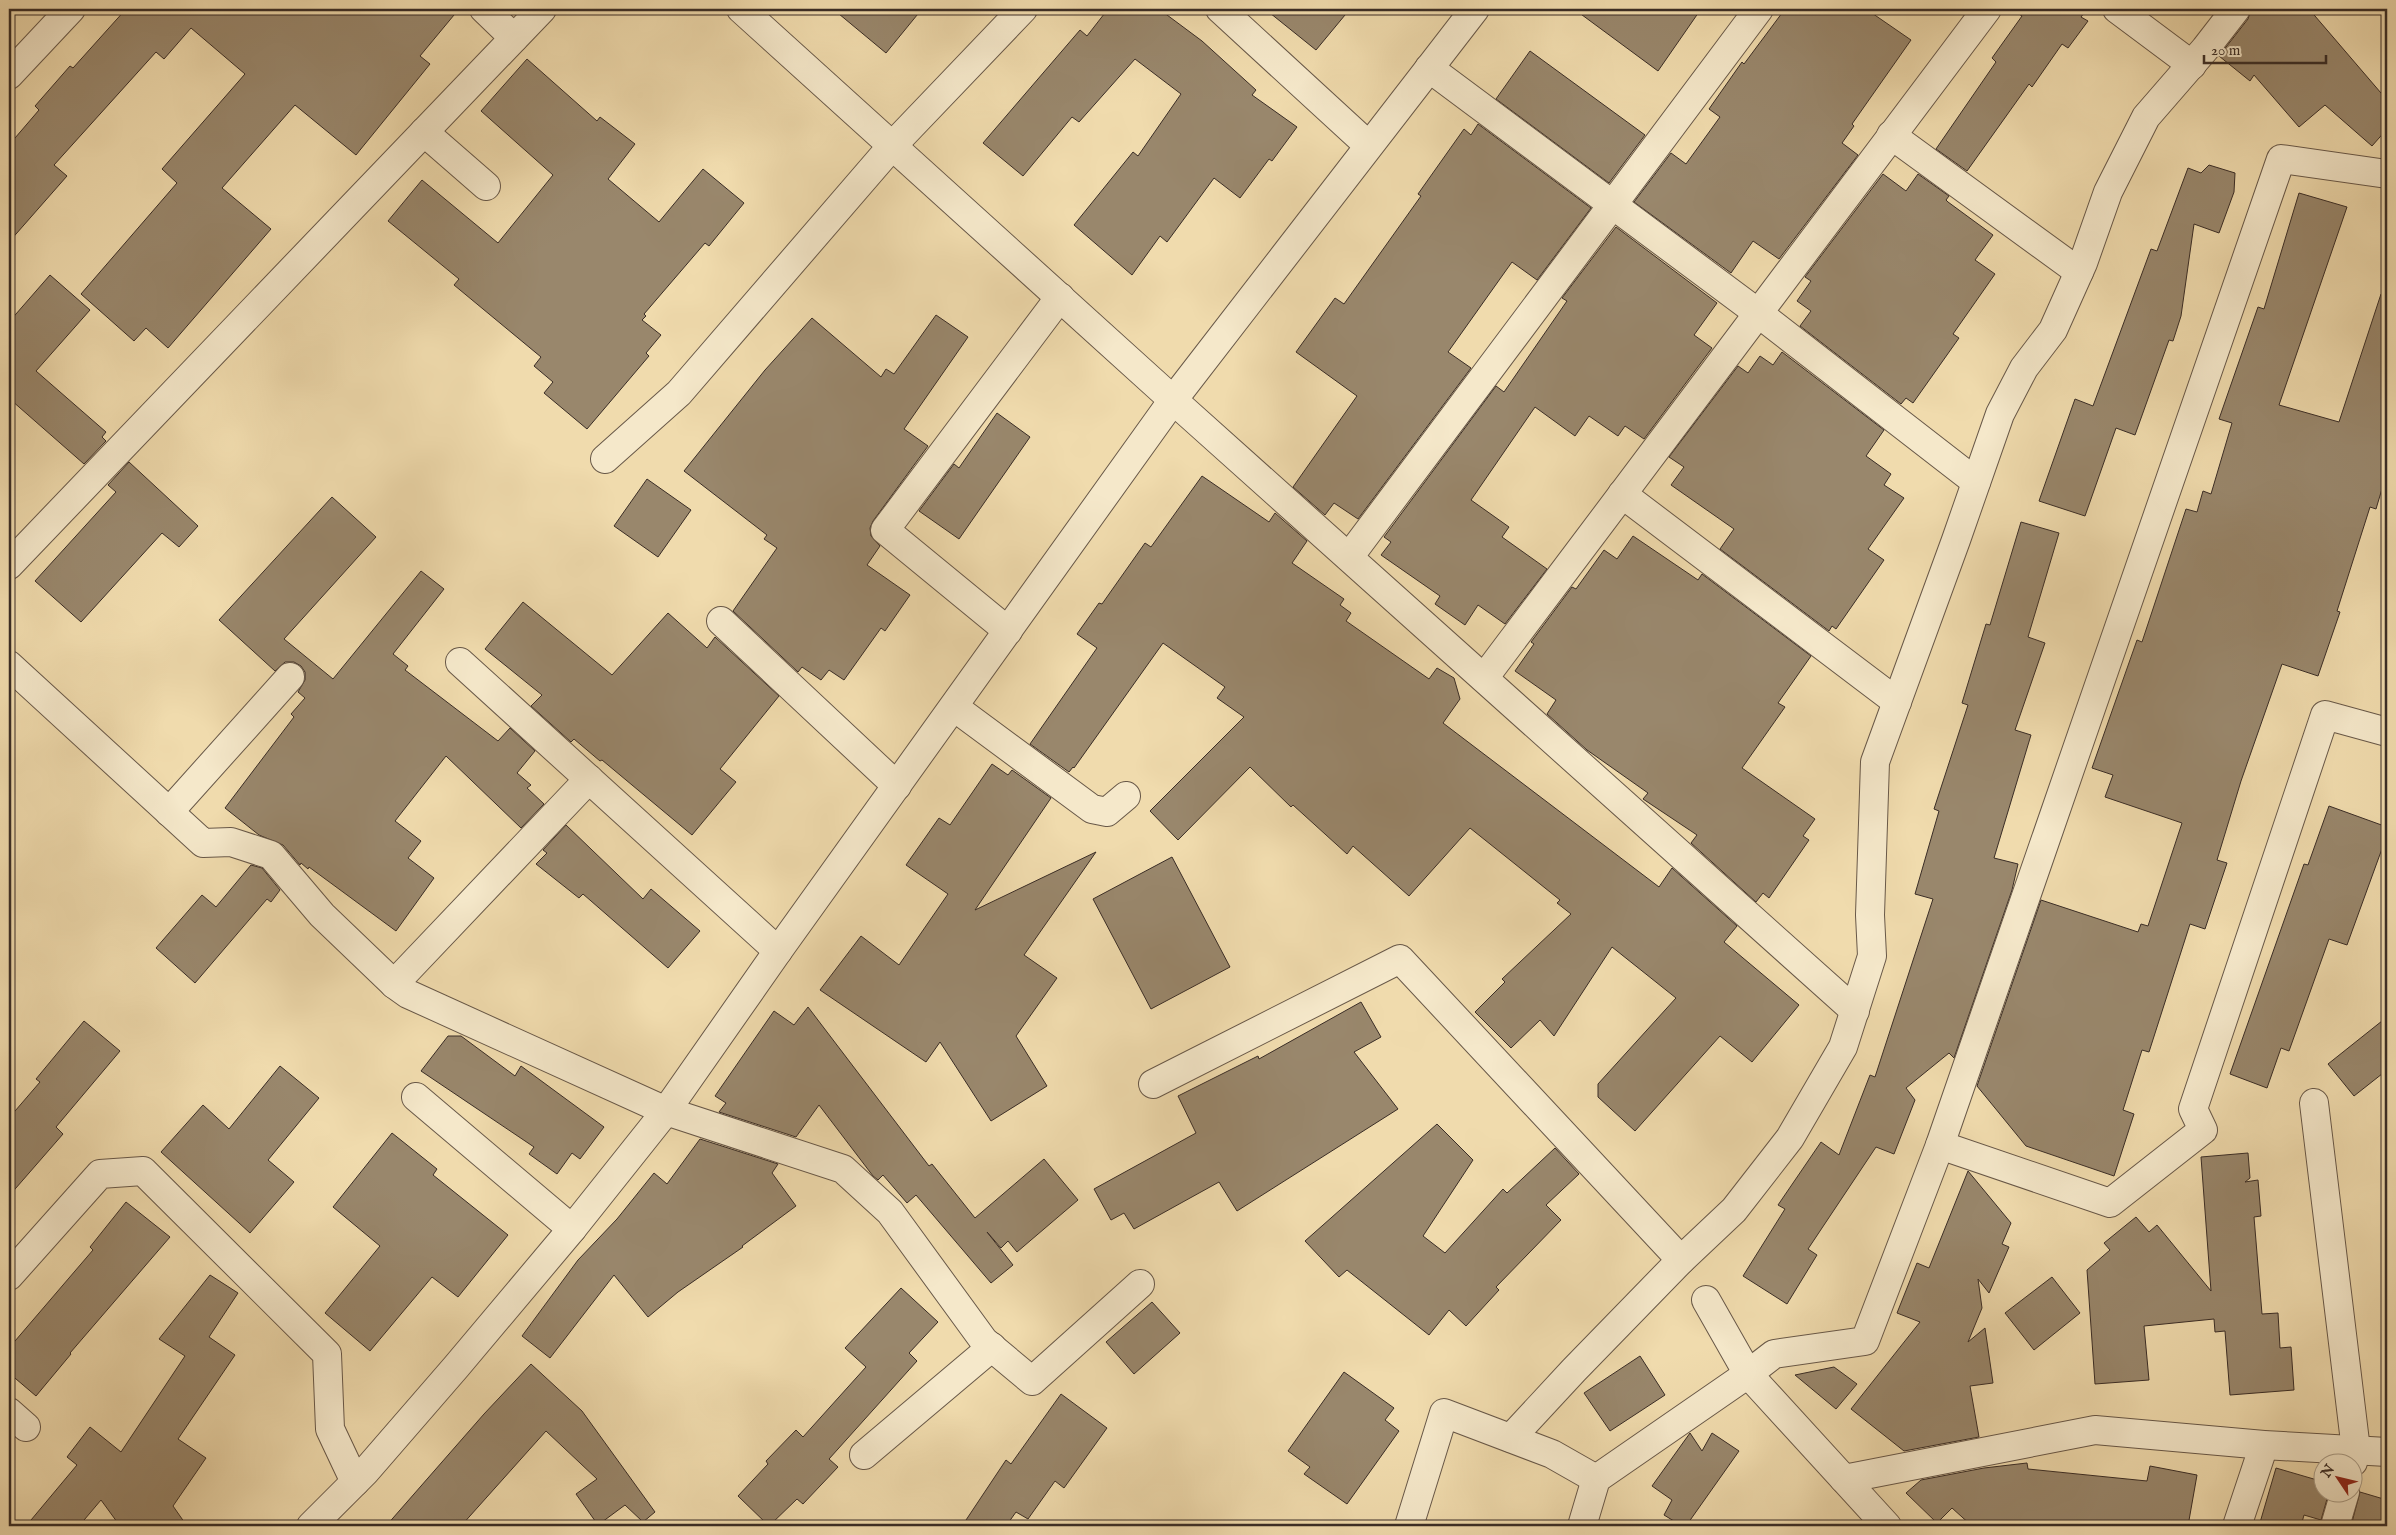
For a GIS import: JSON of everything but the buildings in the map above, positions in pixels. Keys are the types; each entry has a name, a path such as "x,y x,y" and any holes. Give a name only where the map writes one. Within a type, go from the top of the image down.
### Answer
{"street":[{"path":"9,76 71,9"},
{"path":"484,9 514,38"},
{"path":"9,565 542,9"},
{"path":"741,9 1173,400 1854,1010"},
{"path":"605,459 679,393 892,146 1023,9"},
{"path":"1220,9 1368,145"},
{"path":"318,1524 456,1367 572,1229 666,1111 778,950 1173,400 1368,145 1475,9"},
{"path":"1349,557 1759,9"},
{"path":"1484,678 1986,9"},
{"path":"2117,9 2192,64"},
{"path":"1511,1438 1681,1260 1734,1210 1790,1138 1843,1047 1872,956 1870,915 1875,762 2000,414 2024,368 2054,330 2079,272 2108,192 2146,117 2236,9"},
{"path":"1429,68 1758,313 1976,482"},
{"path":"424,132 486,186"},
{"path":"1891,135 2079,272"},
{"path":"1582,1526 1596,1479 1774,1354 1865,1342 1940,1145 2281,159 2387,174"},
{"path":"1008,631 885,530 1060,297"},
{"path":"1622,494 1897,702"},
{"path":"721,621 897,786"},
{"path":"460,662 778,950"},
{"path":"9,665 203,843 231,842 271,855 322,915 394,984 408,994 666,1111 844,1169 890,1212 984,1340 1032,1381 1140,1284"},
{"path":"169,812 290,677"},
{"path":"954,707 1092,809 1107,812 1126,796"},
{"path":"1940,1145 2110,1203 2203,1130 2194,1109 2325,715 2387,732"},
{"path":"394,984 589,780"},
{"path":"1153,1084 1400,959 1681,1260"},
{"path":"416,1097 572,1229"},
{"path":"2314,1103 2355,1452"},
{"path":"9,1276 100,1174 142,1171 328,1354 330,1429 355,1482"},
{"path":"1706,1300 1748,1374 1887,1526"},
{"path":"864,1456 992,1347"},
{"path":"1409,1526 1444,1413 1552,1454 1596,1479"},
{"path":"1844,1479 2095,1430 2322,1452"},
{"path":"2237,1526 2264,1445"},
{"path":"2364,1455 2387,1452"},
{"path":"2335,1526 2342,1502"}]}
